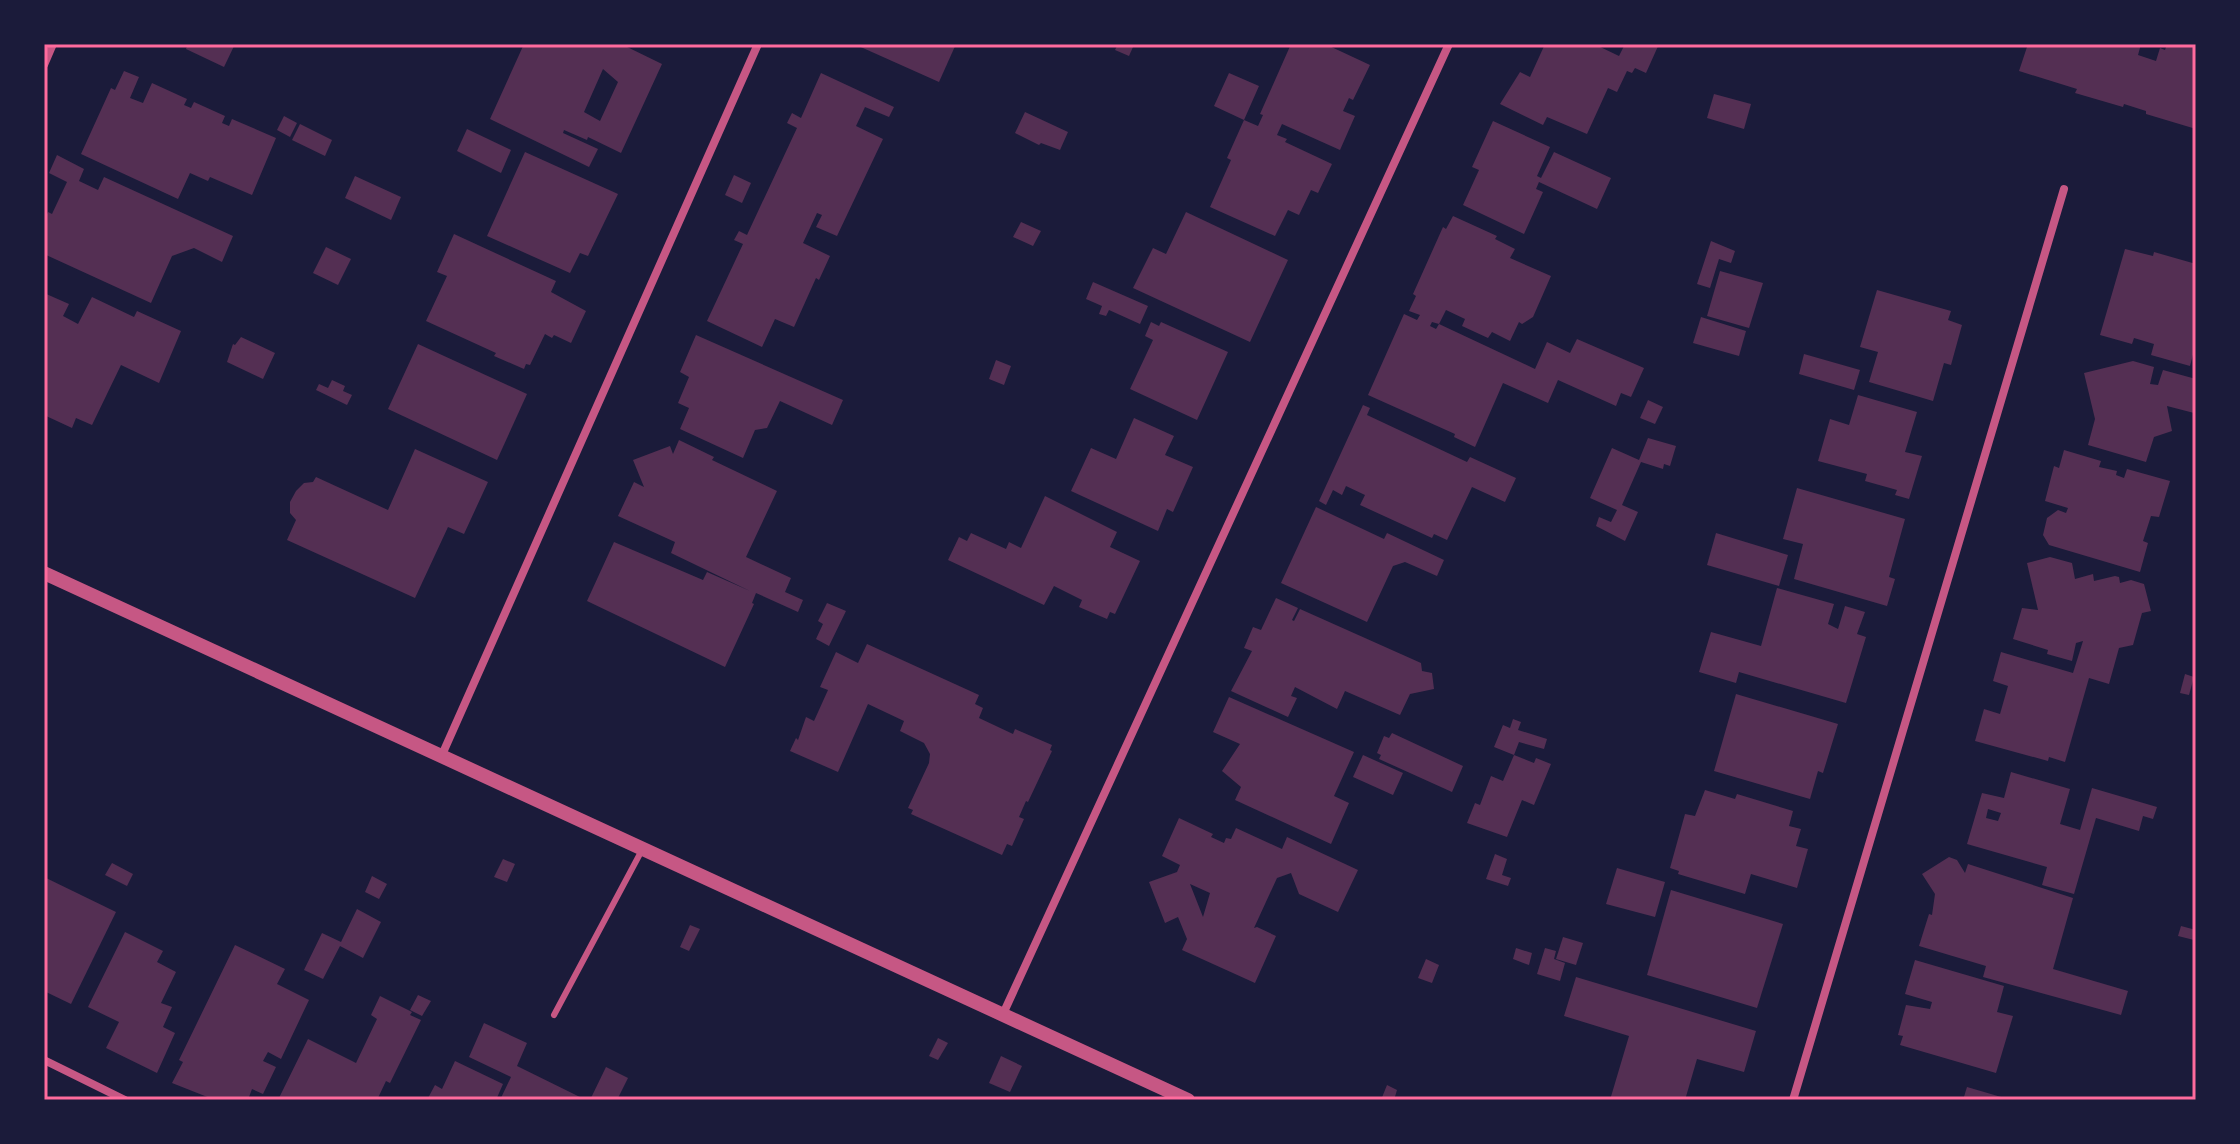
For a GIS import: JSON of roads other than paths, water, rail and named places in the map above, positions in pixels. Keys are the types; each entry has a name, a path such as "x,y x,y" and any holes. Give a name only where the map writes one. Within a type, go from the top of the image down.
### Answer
{"street":[{"path":"44,65 53,44"},
{"path":"441,758 758,44"},
{"path":"1003,1014 1449,44"},
{"path":"1793,1100 2064,189"},
{"path":"44,573 1188,1100"},
{"path":"44,1060 125,1100"}],"lane":[{"path":"554,1015 642,850"}]}
